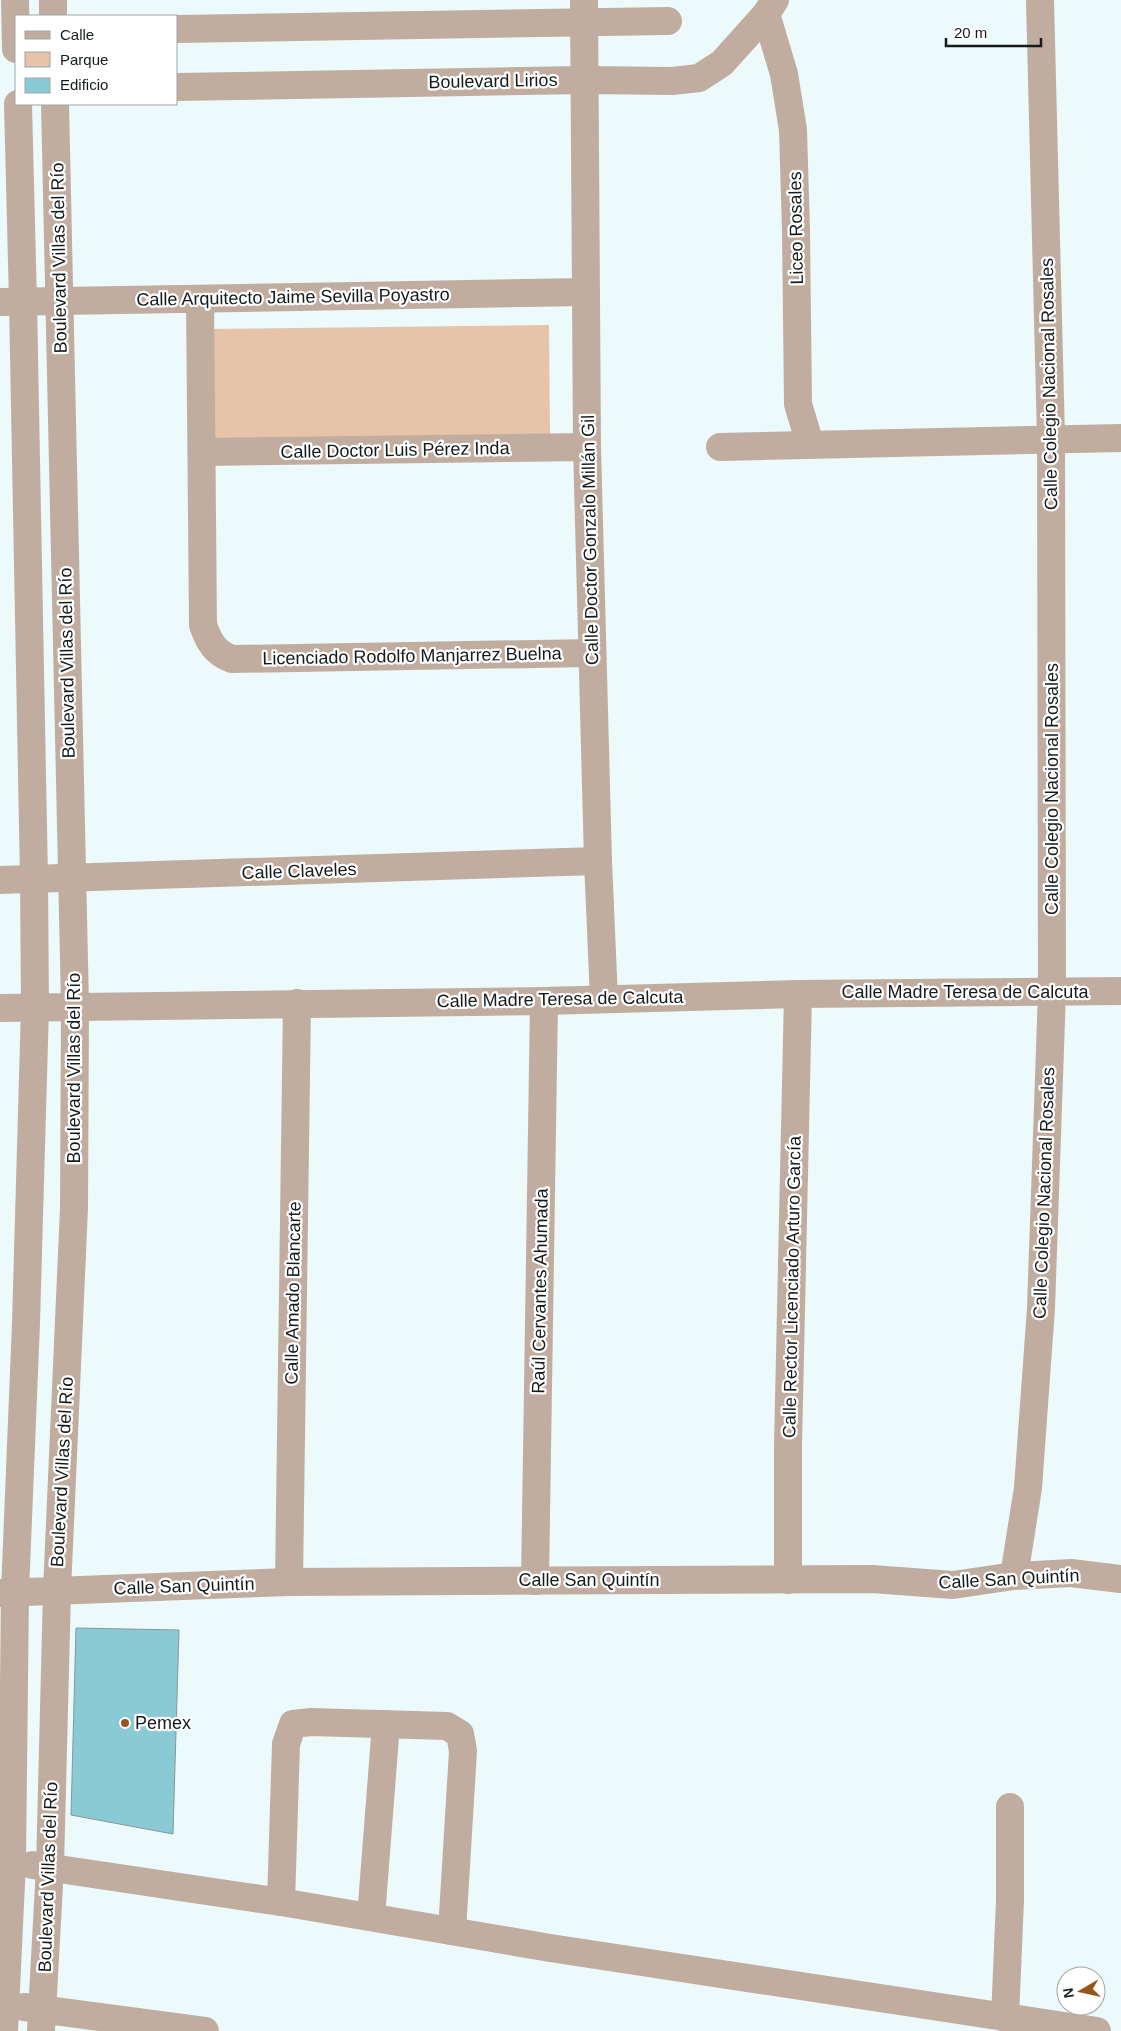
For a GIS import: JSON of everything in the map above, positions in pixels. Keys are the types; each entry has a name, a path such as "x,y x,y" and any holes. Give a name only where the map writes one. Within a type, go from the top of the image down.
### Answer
{"street":[{"path":"15,0 15,15"},
{"path":"53,0 53,15"},
{"name":"Calle Colegio Nacional Rosales","path":"1014,1576 1028,1488 1041,1308 1052,991 1051,438 1040,0"},
{"name":"Boulevard Lirios","path":"178,87 584,80 672,81 700,78 722,63 770,7"},
{"name":"Liceo Rosales","path":"770,7 793,130 798,404 810,444"},
{"path":"178,30 584,11 668,21"},
{"name":"Calle Doctor Gonzalo Millán Gil","path":"584,11 587,447 598,861 604,999"},
{"path":"0,33 15,32"},
{"path":"0,90 15,90"},
{"name":"Boulevard Villas del Río","path":"3,2013 8,1593 26,1314 35,1007 34,879 12,302 18,105"},
{"name":"Boulevard Villas del Río","path":"42,2020 50,1867 57,1591 74,1208 76,1006 55,105"},
{"name":"Calle Arquitecto Jaime Sevilla Poyastro","path":"12,302 586,292"},
{"path":"200,298 202,452"},
{"path":"720,447 1051,438 1121,438"},
{"name":"Calle Doctor Luis Pérez Inda","path":"202,452 587,447"},
{"name":"Licenciado Rodolfo Manjarrez Buelna","path":"202,452 203,625 210,643 216,650 232,659 592,653"},
{"name":"Calle Claveles","path":"0,880 598,861"},
{"name":"Calle Madre Teresa de Calcuta","path":"0,1008 544,1001 798,994 1121,991"},
{"name":"Calle Rector Licenciado Arturo García","path":"788,1580 798,994"},
{"name":"Raúl Cervantes Ahumada","path":"536,1581 544,1001"},
{"name":"Calle Amado Blancarte","path":"289,1582 297,1003"},
{"name":"Calle San Quintín","path":"8,1593 289,1582 872,1579 954,1585 1014,1576 1071,1573 1121,1579"},
{"path":"281,1902 286,1744 293,1724 312,1722 446,1726 460,1734 463,1752 452,1931"},
{"path":"371,1917 386,1724"},
{"path":"1005,2018 1010,1900 1010,1807"},
{"path":"6,1860 1097,2031"},
{"path":"3,2013 42,2020 205,2031"}],"green space":[{"path":"549,325 550,436 206,441 204,329"}],"building":[{"name":"Pemex","path":"76,1628 179,1630 173,1834 71,1815"}],"place":[{"name":"Pemex","path":"125,1723"}]}
